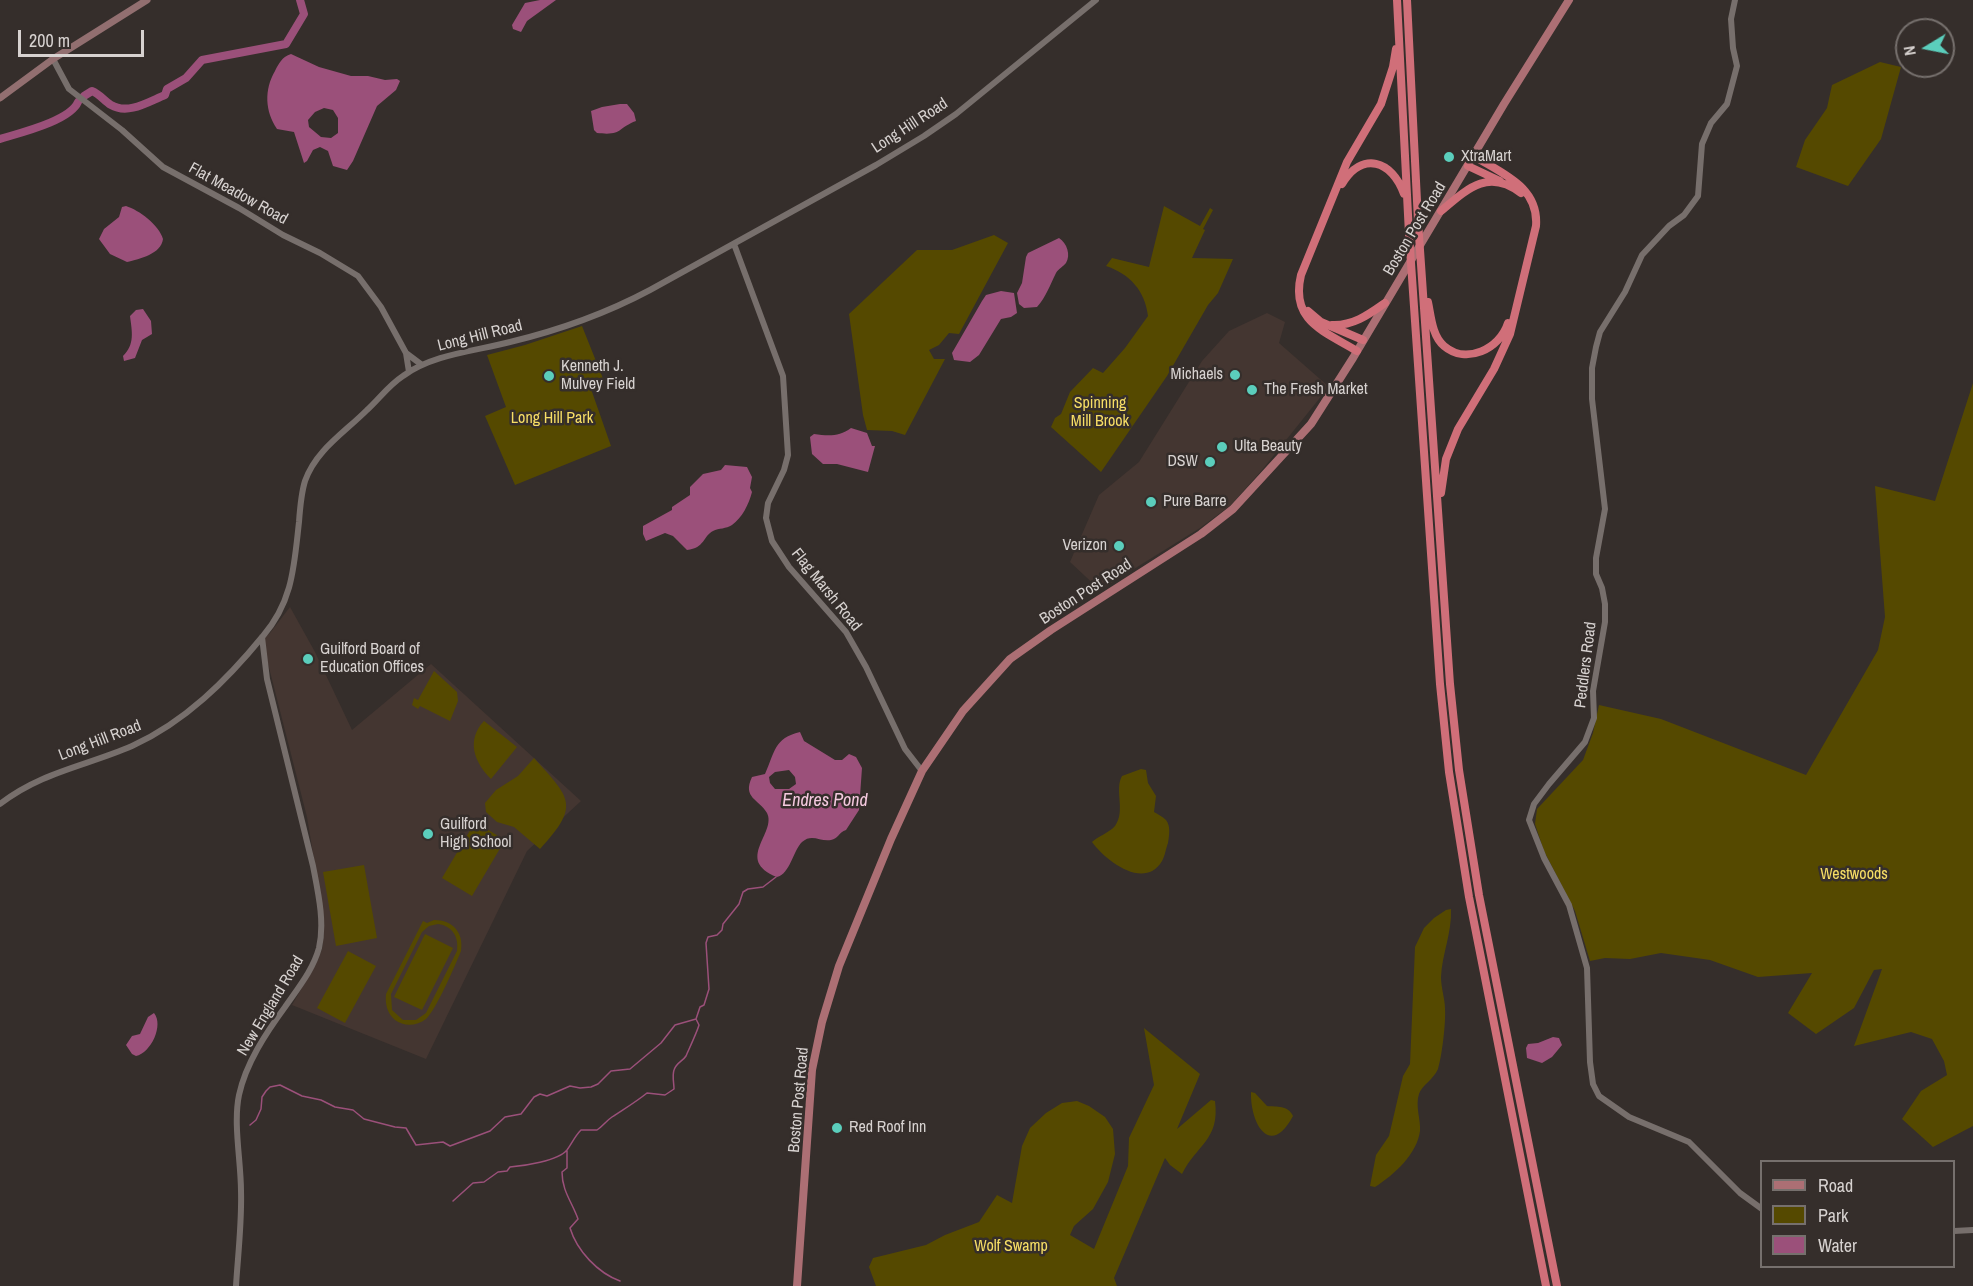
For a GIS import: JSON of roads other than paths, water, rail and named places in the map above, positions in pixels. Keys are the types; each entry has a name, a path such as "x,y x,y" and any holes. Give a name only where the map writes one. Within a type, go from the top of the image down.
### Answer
{"highway":[{"path":"1397,0 1409,234 1440,684 1449,772 1469,897 1546,1286"},
{"path":"1358,351 1309,319 1302,311 1298,300 1298,289 1301,275 1339,178 1378,111 1388,87 1396,48 1397,0"},
{"path":"1407,0 1418,221 1450,684 1479,895 1557,1286"},
{"path":"1438,511 1446,459 1458,429 1494,369 1510,334 1536,226 1537,214 1530,195 1474,156"},
{"path":"1363,340 1321,322 1310,314 1304,303 1302,291 1304,279 1342,183 1349,172 1357,166 1379,165 1390,170 1399,179 1404,194 1409,234"},
{"path":"1422,273 1436,334 1443,345 1454,352 1469,354 1482,352 1495,345 1503,336 1531,225 1530,205 1524,195 1515,189 1468,166"},
{"path":"1441,211 1467,188 1482,183 1496,182 1515,189"},
{"path":"1321,322 1341,325 1353,322 1364,318 1385,303"}],"main road":[{"path":"0,98 53,59 147,0"},
{"name":"Boston Post Road","path":"797,1286 812,1070 820,1032 839,966 891,839 922,771 963,711 1010,659 1051,630 1201,534 1233,509 1311,424 1358,351 1569,0"}],"street":[{"name":"Long Hill Road","path":"0,804 18,790 42,778 131,746 166,727 207,696 262,637 277,617 287,597 293,573 303,489 314,462 396,381 422,365 539,335 592,318 631,300 734,244 876,165 941,125 1096,0"},
{"name":"Peddlers Road","path":"1735,0 1731,19 1737,66 1727,104 1712,123 1702,144 1698,196 1684,215 1669,226 1642,255 1625,292 1604,324 1596,347 1592,368 1592,399 1605,509 1596,558 1596,574 1602,588 1605,613 1603,642 1593,691 1594,718 1585,742 1534,804 1529,820 1544,858 1569,905 1587,968 1590,1062 1593,1084 1599,1096 1629,1117 1689,1142 1740,1193 1760,1208"},
{"name":"Flat Meadow Road","path":"53,59 59,75 69,89 122,130 163,168 239,208 358,276 381,307 406,353 409,372"},
{"name":"Flag Marsh Road","path":"734,244 783,376 788,455 784,470 768,503 766,518 772,541 789,567 846,632 871,675 905,749 922,771"},
{"name":"Flat Meadow Road","path":"406,353 422,365"},
{"name":"New England Road","path":"236,1286 242,1200 237,1117 239,1094 259,1048 312,966 319,948 321,932 313,866 267,679 262,637"},
{"path":"1955,1231 1973,1230"}],"water":[{"path":"556,0 527,21 521,32 513,29 512,25 525,3"},
{"path":"291,54 319,67 351,76 400,81 396,90 377,106 347,170 333,166 328,151 320,147 313,150 304,163 294,132 277,129 273,122 267,100 269,86 279,63","holes":["324,108 333,110 338,118 338,133 331,138 321,137 309,127 308,120 315,112"]},
{"path":"627,104 634,113 636,121 616,132 597,133 594,130 591,111"},
{"path":"126,206 148,219 163,239 154,252 127,262 110,254 99,239 104,229 119,217 122,207"},
{"path":"1059,238 1067,249 1066,263 1056,273 1037,307 1024,308 1019,304 1017,293 1022,283 1028,253"},
{"path":"1001,291 1014,293 1017,313 1001,319 979,355 970,362 954,360 952,353 986,295"},
{"path":"143,309 151,321 152,334 142,340 135,358 124,361 123,356 132,338 130,316 136,310"},
{"path":"851,428 867,433 872,446 875,446 868,472 837,464 823,464 812,454 810,437 814,434 833,435"},
{"path":"725,465 747,467 752,477 750,488 752,492 749,501 736,522 713,531 693,549 687,550 673,536 665,533 646,541 643,526 672,510 672,507 690,495 690,487 703,474 721,470"},
{"name":"Endres Pond","path":"800,732 804,741 835,760 842,760 849,754 856,757 862,768 859,810 846,830 835,838 827,840 809,838 802,842 785,872 777,877 765,870 759,863 760,846 769,821 764,808 750,794 749,784 752,777 765,774 776,747 791,735","holes":["789,770 795,777 796,784 789,789 775,789 769,777 775,772"]},
{"path":"154,1013 158,1024 157,1031 147,1050 136,1056 126,1045 132,1036 140,1034 148,1017"},
{"path":"1553,1037 1559,1038 1562,1045 1552,1057 1542,1063 1527,1058 1528,1044"}],"waterway":[{"path":"84,96 92,91 118,108 131,108 165,95 167,89 186,78 202,60 286,44 304,14 300,0"},
{"path":"0,139 55,120 73,109 78,102"},
{"path":"250,1125 256,1120 261,1109 262,1097 266,1091 270,1087 280,1085 302,1096 321,1100 335,1107 353,1110 364,1119 406,1128 416,1145 443,1142 450,1146 490,1131 505,1117 521,1114 534,1097 540,1094 547,1096 570,1086 591,1087 598,1084 611,1071 630,1069 661,1043 675,1025 696,1019 709,989 706,943 708,937 717,935 722,930 723,924 739,904 743,892 763,887 776,877"},
{"path":"453,1201 473,1183 484,1182 498,1172 507,1171 510,1167 548,1160 562,1154 581,1130 597,1130 647,1093 665,1095 674,1089 674,1070 686,1056 693,1040 699,1025 696,1019"},
{"path":"567,1151 567,1168 562,1172 562,1179 578,1219 570,1228 573,1237 596,1267 620,1281"}],"place":[{"name":"XtraMart","path":"1449,157"},
{"name":"Michaels","path":"1235,375"},
{"name":"Kenneth J. Mulvey Field","path":"549,376"},
{"name":"The Fresh Market","path":"1252,390"},
{"name":"Ulta Beauty","path":"1222,447"},
{"name":"DSW","path":"1210,462"},
{"name":"Pure Barre","path":"1151,502"},
{"name":"Verizon","path":"1119,546"},
{"name":"Guilford Board of Education Offices","path":"308,659"},
{"name":"Guilford High School","path":"428,834"},
{"name":"Red Roof Inn","path":"837,1128"}],"park label":[{"name":"Spinning Mill Brook","path":"1100,413"},
{"name":"Long Hill Park","path":"552,419"},
{"name":"Westwoods","path":"1854,875"},
{"name":"Wolf Swamp","path":"1011,1247"}]}
